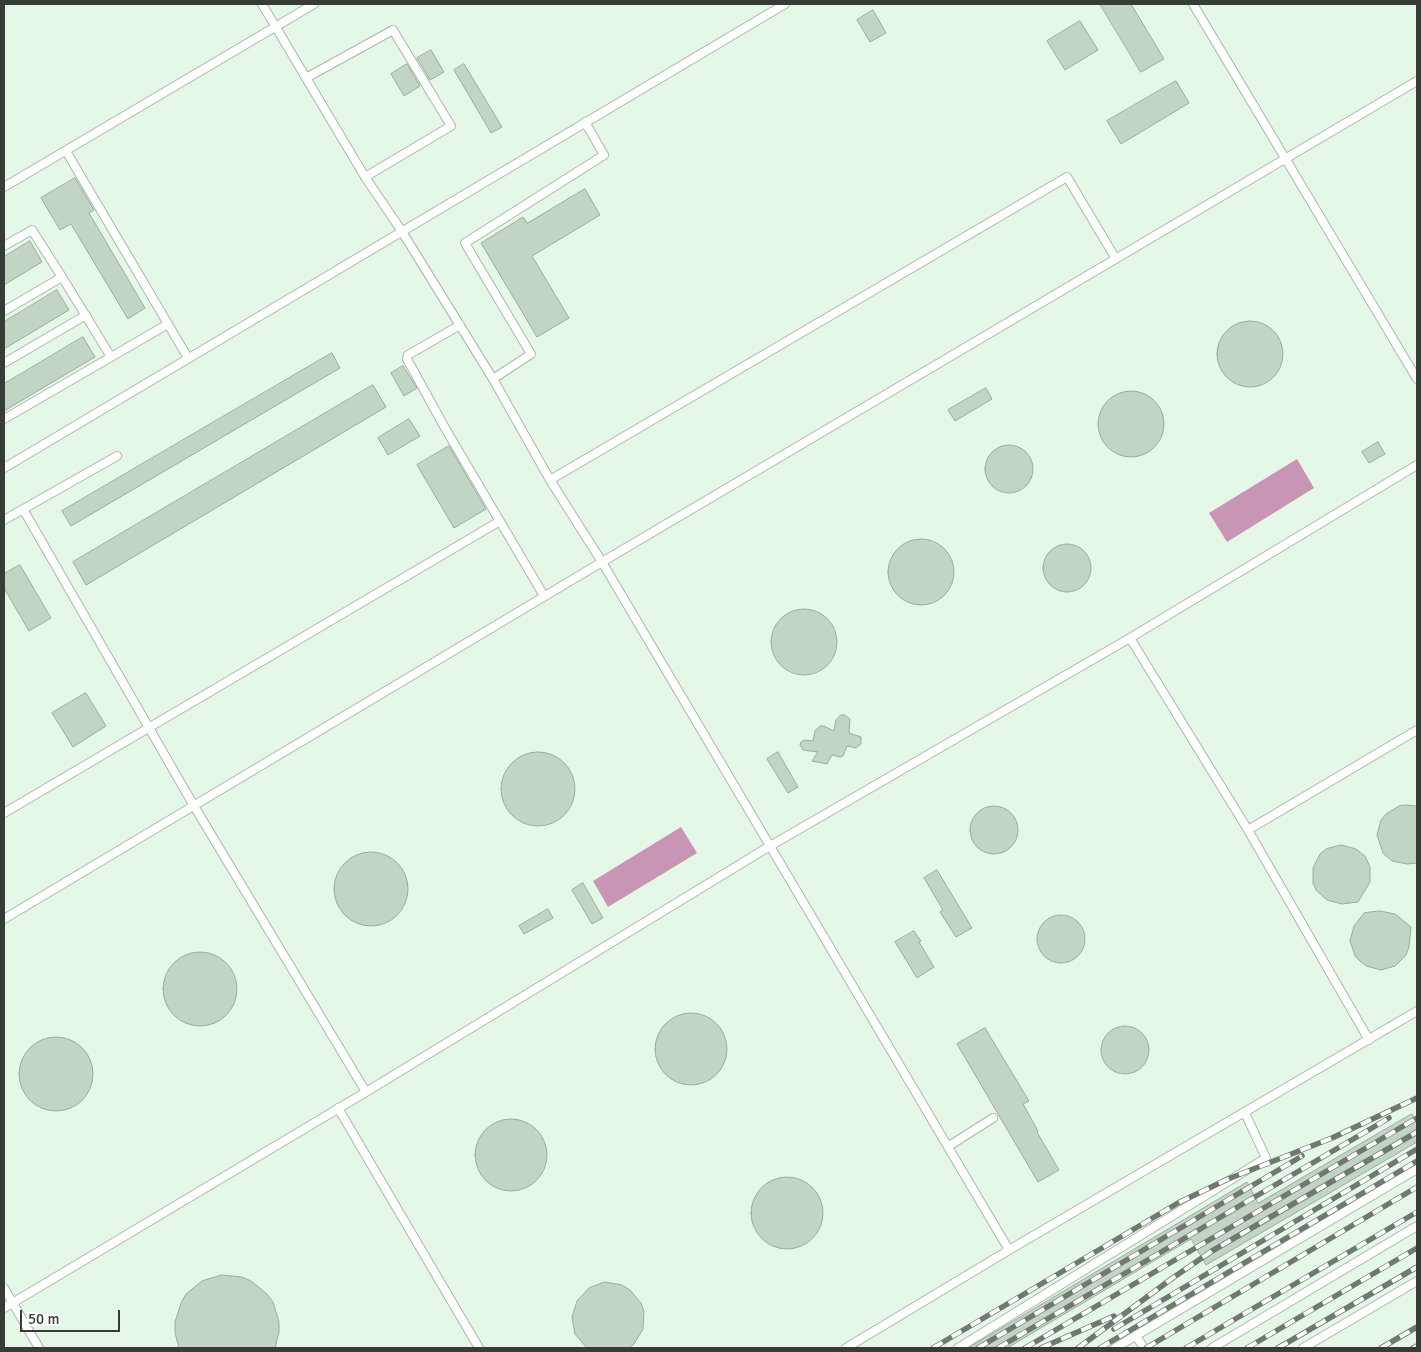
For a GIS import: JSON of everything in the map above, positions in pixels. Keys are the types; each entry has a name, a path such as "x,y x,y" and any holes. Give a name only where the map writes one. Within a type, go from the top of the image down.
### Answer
{"lane":[{"path":"262,4 365,177 402,230 492,379 550,480 602,562 1010,1250"},
{"path":"4,187 314,4"},
{"path":"4,468 785,4"},
{"path":"1193,4 1417,379"},
{"path":"306,78 393,30 436,102 450,126 365,177"},
{"path":"4,919 544,596 1116,260 1417,80"},
{"path":"492,379 531,354 465,243 604,154 585,122"},
{"path":"66,151 188,358"},
{"path":"550,480 1067,177 1116,260"},
{"path":"4,246 32,230 111,357"},
{"path":"4,311 62,277"},
{"path":"4,363 86,315"},
{"path":"4,419 168,324"},
{"path":"460,326 408,355 407,359 544,596"},
{"path":"4,520 117,456"},
{"path":"4,1308 366,1092 770,846 1130,638 1417,466"},
{"path":"23,508 194,806 366,1092"},
{"path":"4,813 500,521"},
{"path":"1130,638 1248,830 1369,1040"},
{"path":"1248,830 1417,730"},
{"path":"846,1348 1417,1011"},
{"path":"338,1108 479,1348"},
{"path":"958,1348 1266,1158 1245,1113"},
{"path":"949,1146 993,1118"},
{"path":"1115,1348 1417,1169"},
{"path":"1212,1348 1417,1226"},
{"path":"1303,1348 1417,1281"},
{"path":"4,1288 39,1348"},
{"path":"1136,1336 1144,1348"}],"shaded area":[{"path":"1297,459 1314,488 1227,542 1209,513"},
{"path":"681,827 697,853 608,907 593,881"}],"building":[{"path":"1100,4 1131,4 1164,59 1141,72"},
{"path":"873,10 886,33 870,42 857,20"},
{"path":"1080,21 1098,50 1065,70 1047,41"},
{"path":"431,50 444,72 430,80 417,58"},
{"path":"407,64 420,86 404,96 391,74"},
{"path":"464,64 502,127 491,133 454,70"},
{"path":"1176,81 1189,103 1121,144 1107,121"},
{"path":"75,178 94,210 89,213 145,308 128,319 71,224 60,230 41,198"},
{"path":"585,189 600,215 532,256 569,318 537,337 481,243 523,217 527,223"},
{"path":"30,241 42,262 4,285 4,257"},
{"path":"57,290 69,310 4,349 4,322"},
{"path":"1250,321 1263,324 1273,331 1280,341 1283,354 1280,367 1273,377 1263,384 1250,387 1237,384 1227,377 1220,367 1217,354 1220,341 1227,331 1237,324"},
{"path":"83,337 95,357 4,411 4,384"},
{"path":"332,353 340,368 71,526 62,511"},
{"path":"403,366 417,388 404,396 391,373"},
{"path":"373,385 386,407 86,585 73,562"},
{"path":"986,388 992,399 955,421 948,410"},
{"path":"1131,391 1144,394 1154,401 1161,411 1164,424 1161,437 1154,447 1144,454 1131,457 1118,454 1108,447 1101,437 1098,424 1101,411 1108,401 1118,394"},
{"path":"409,419 420,436 388,455 378,438"},
{"path":"1378,442 1385,454 1369,463 1362,452"},
{"path":"1004,445 1014,445 1023,449 1029,455 1032,460 1032,478 1023,489 1014,493 1004,493 995,489 989,483 985,474 985,464 989,455 995,449"},
{"path":"449,446 486,509 454,528 417,465"},
{"path":"921,539 934,542 944,549 951,559 954,572 951,585 944,595 934,602 921,605 908,602 898,595 891,585 888,572 891,559 898,549 908,542"},
{"path":"1062,544 1072,544 1081,548 1087,554 1090,559 1090,577 1081,588 1072,592 1062,592 1053,588 1047,582 1043,573 1043,563 1047,554 1053,548"},
{"path":"20,565 51,618 29,631 4,588 4,574"},
{"path":"804,609 817,612 827,619 834,629 837,642 834,655 827,665 817,672 804,675 791,672 781,665 774,655 771,642 774,629 781,619 791,612"},
{"path":"86,693 106,726 73,747 52,713"},
{"path":"841,715 845,715 850,719 849,733 861,737 861,744 856,748 847,746 843,756 832,755 827,764 812,761 818,752 803,750 800,745 801,742 804,740 813,741 815,731 820,726 834,731 836,720"},
{"path":"538,752 559,758 569,768 575,789 569,810 559,820 538,826 517,820 507,810 501,789 507,768 517,758"},
{"path":"778,752 798,787 788,793 767,759"},
{"path":"989,806 999,806 1008,810 1014,816 1017,821 1017,839 1008,850 999,854 989,854 980,850 974,844 970,835 970,825 974,816 980,810"},
{"path":"1399,806 1417,806 1417,863 1407,864 1392,861 1383,853 1377,835 1381,820 1386,814"},
{"path":"1341,845 1356,849 1365,856 1370,867 1370,882 1358,902 1342,904 1327,900 1316,890 1313,883 1313,868 1320,854 1326,849"},
{"path":"371,852 392,858 402,868 408,889 402,910 392,920 371,926 350,920 340,910 334,889 340,868 350,858"},
{"path":"937,870 972,928 956,937 940,912 943,910 924,878"},
{"path":"583,883 603,918 592,924 572,890"},
{"path":"548,909 553,918 524,934 519,926"},
{"path":"1380,911 1395,914 1411,927 1409,947 1406,955 1395,966 1381,970 1366,966 1360,961 1355,956 1350,941 1354,926 1364,913"},
{"path":"1056,915 1066,915 1075,919 1081,925 1084,930 1084,948 1075,959 1066,963 1056,963 1047,959 1041,953 1037,944 1037,934 1041,925 1047,919"},
{"path":"914,931 934,967 917,978 895,942"},
{"path":"200,952 221,958 231,968 237,989 231,1010 221,1020 200,1026 179,1020 169,1010 163,989 169,968 179,958"},
{"path":"684,1013 698,1013 717,1023 727,1042 727,1056 717,1075 698,1085 684,1085 665,1075 655,1056 655,1042 665,1023"},
{"path":"1120,1026 1130,1026 1139,1030 1145,1036 1148,1041 1148,1059 1139,1070 1130,1074 1120,1074 1111,1070 1105,1064 1101,1055 1101,1045 1105,1036 1111,1030"},
{"path":"985,1028 1029,1101 1023,1104 1059,1170 1038,1182 957,1044"},
{"path":"56,1037 77,1043 87,1053 93,1074 87,1095 77,1105 56,1111 35,1105 25,1095 19,1074 25,1053 35,1043"},
{"path":"1412,1114 1417,1123 1417,1142 1206,1265 1191,1239 1007,1348 968,1348 1247,1182 1258,1203"},
{"path":"504,1119 518,1119 537,1129 547,1148 547,1162 537,1181 518,1191 504,1191 485,1181 475,1162 475,1148 485,1129"},
{"path":"780,1177 794,1177 813,1187 823,1206 823,1220 813,1239 794,1249 780,1249 761,1239 751,1220 751,1206 761,1187"},
{"path":"222,1275 242,1277 251,1281 267,1294 273,1302 279,1322 279,1332 275,1348 179,1348 175,1333 175,1322 186,1294 202,1281"},
{"path":"605,1282 622,1285 630,1290 641,1303 644,1311 643,1329 634,1344 629,1348 587,1348 575,1334 572,1317 577,1301 589,1288"}],"railway":[{"path":"933,1348 1178,1203 1228,1179 1332,1138 1417,1098"},
{"path":"998,1348 1389,1118"},
{"path":"1025,1348 1417,1118"},
{"path":"1078,1348 1212,1251 1417,1132"},
{"path":"1114,1329 1417,1149"},
{"path":"978,1348 1302,1156"},
{"path":"1100,1348 1417,1161"},
{"path":"1146,1348 1417,1187"},
{"path":"1186,1348 1417,1212"},
{"path":"1247,1348 1417,1248"},
{"path":"1278,1348 1417,1267"},
{"path":"1041,1348 1114,1316"},
{"path":"1381,1348 1417,1327"},
{"path":"1413,1348 1417,1346"}]}
